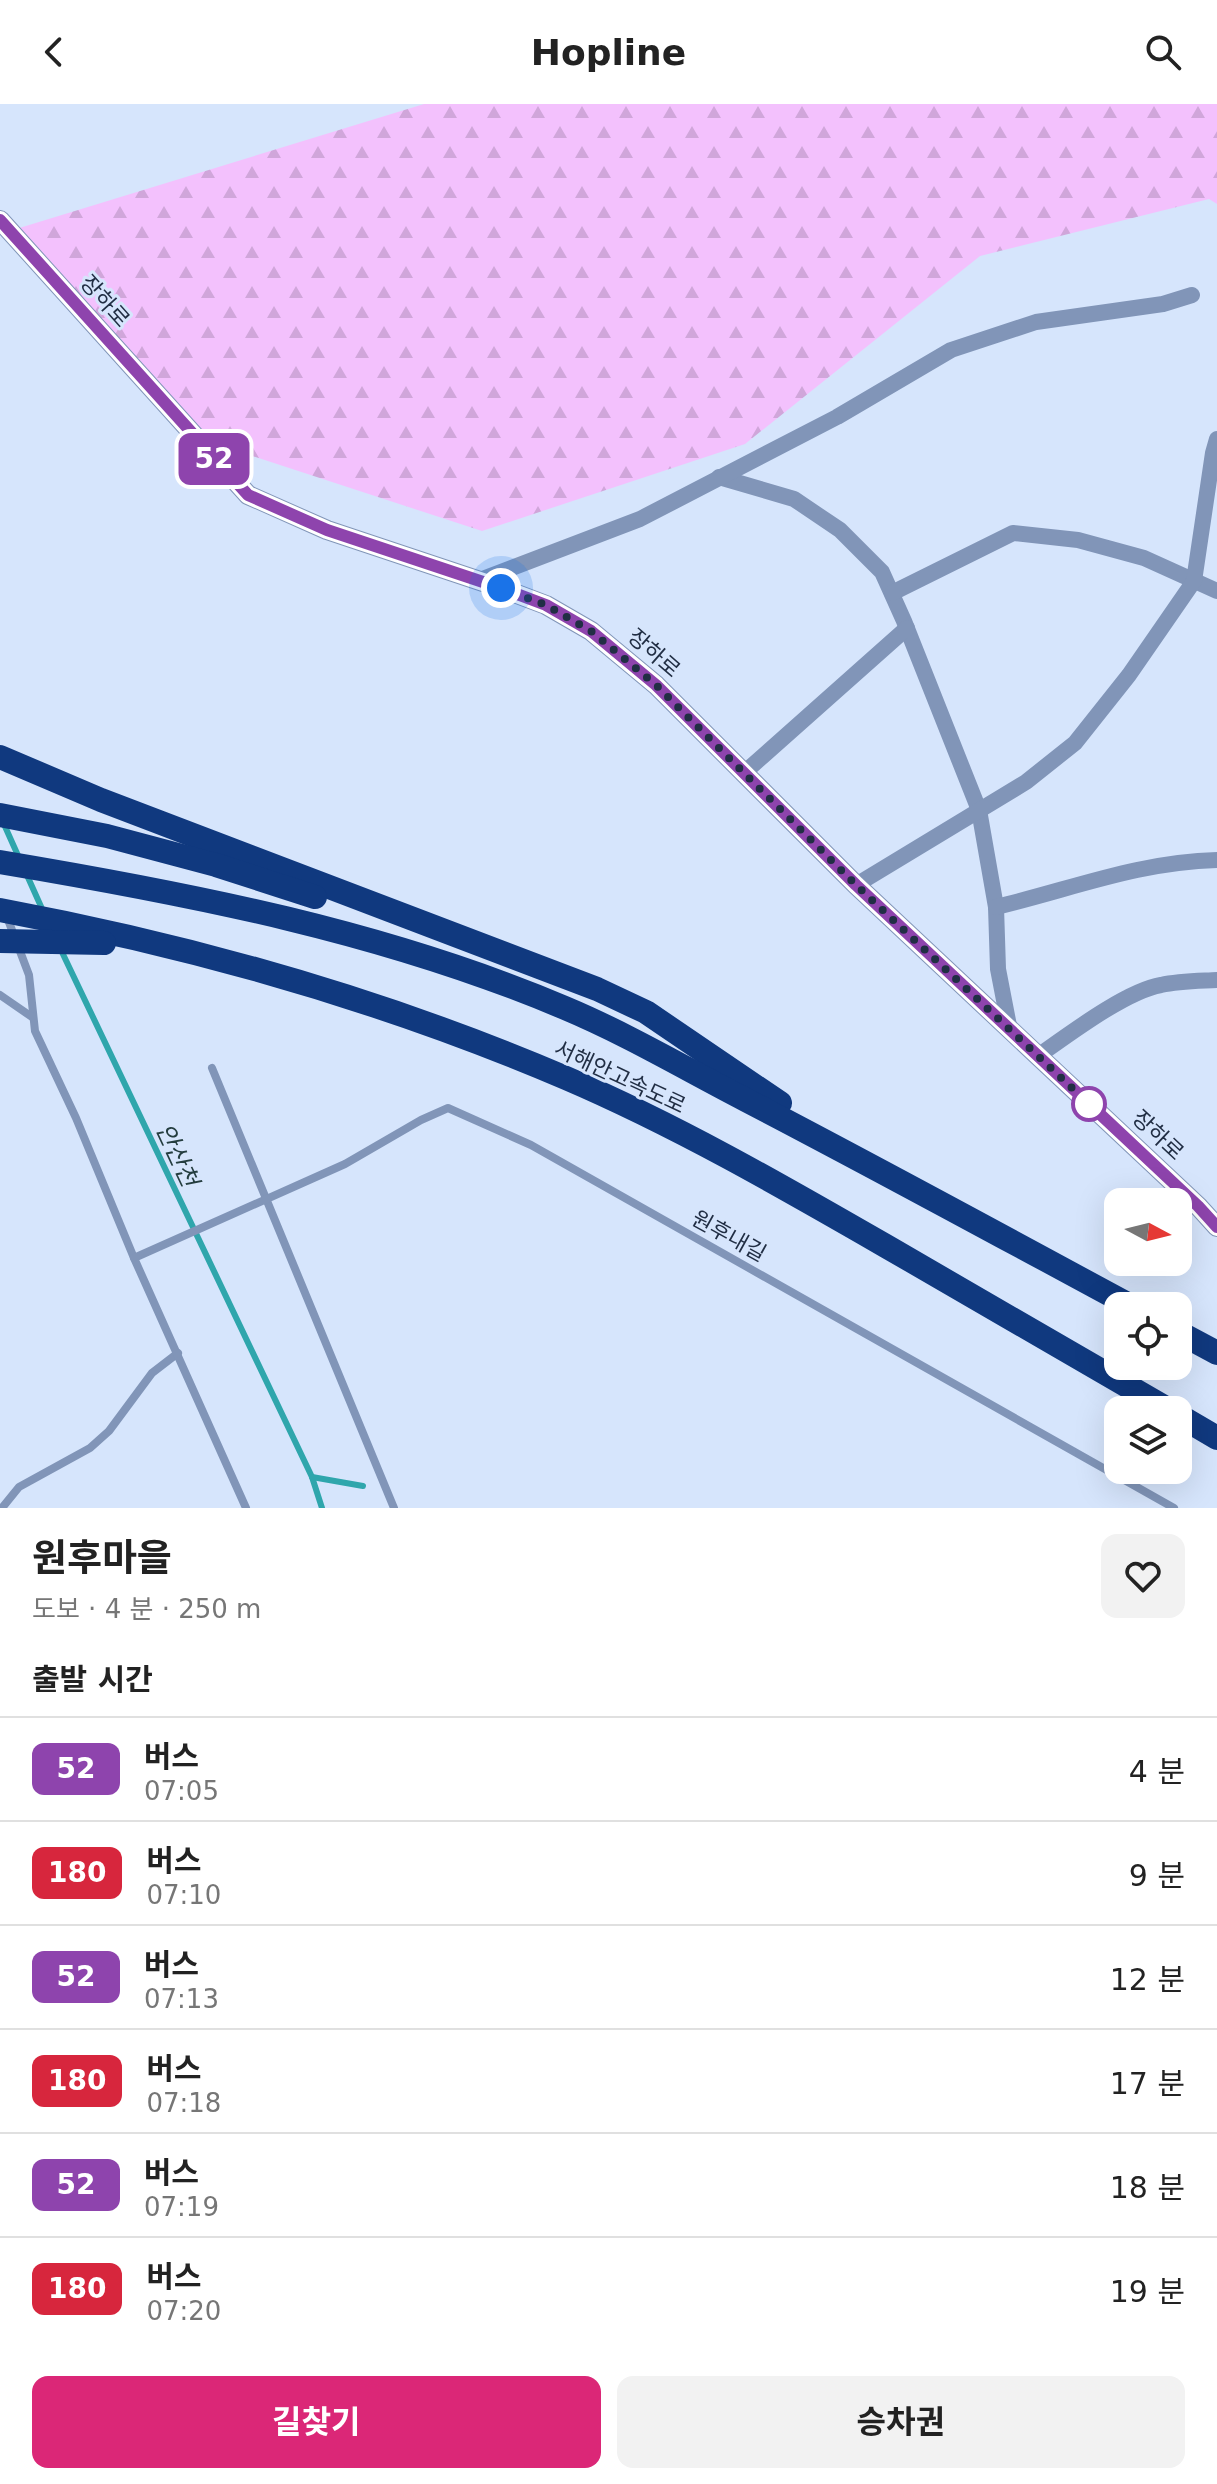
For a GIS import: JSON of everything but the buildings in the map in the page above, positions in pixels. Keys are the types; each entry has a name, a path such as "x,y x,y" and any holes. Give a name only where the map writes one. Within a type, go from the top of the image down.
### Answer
{"highway":[{"path":"0,757 101,800 597,989 646,1012 864,1161"},
{"path":"0,815 107,836 216,865 351,909 566,1008"},
{"name":"서해안고속도로","path":"0,862 135,886 329,929 461,968 566,1008 864,1161 1105,1292"},
{"name":"서해안고속도로","path":"0,910 150,943 348,996 568,1079 787,1188 1145,1396"},
{"path":"0,941 150,943"},
{"path":"1192,1340 1217,1353"},
{"path":"1192,1423 1217,1438"}],"street":[{"name":"장하로","path":"0,220 248,495 327,530 546,605 591,631 656,685 856,885 1217,1227"},
{"path":"480,580 640,519 837,417 951,350 1036,322 1163,304 1192,295"},
{"path":"856,885 1026,782 1075,743 1129,675 1194,581 1217,439"},
{"path":"719,477 794,499 840,530 882,572 979,810 996,907 998,969 1010,1031"},
{"path":"892,593 1013,533 1078,540 1144,558 1217,591"},
{"path":"745,772 907,628"},
{"path":"996,907 1053,894 1121,872 1178,861 1217,860"},
{"path":"1038,1056 1121,1002 1158,985 1217,980"}],"lane":[{"path":"0,902 29,975 35,1031 246,1508"},
{"path":"0,995 32,1017"},
{"path":"212,1068 261,1201 394,1508"},
{"name":"원후내길","path":"261,1201 345,1164 448,1108 531,1145 1174,1508"},
{"path":"137,1256 261,1201"},
{"path":"2,1508 19,1487 90,1448 109,1431 152,1373 178,1353"}],"green space":[{"path":"424,104 1217,104 1217,204 1209,199 980,256 745,444 482,531 197,438 3,233"}],"waterway":[{"name":"안산천","path":"3,822 20,860"},
{"name":"안산천","path":"26,873 43,911"},
{"name":"안산천","path":"61,950 312,1477 322,1508"},
{"path":"312,1477 363,1486"}],"bus line":[{"name":"52","path":"0,220 248,495 327,530 546,605 591,631 656,685 856,885 1217,1227"}],"route":[{"path":"501,588 546,605 591,631 656,685 856,885 1089,1104"}]}
